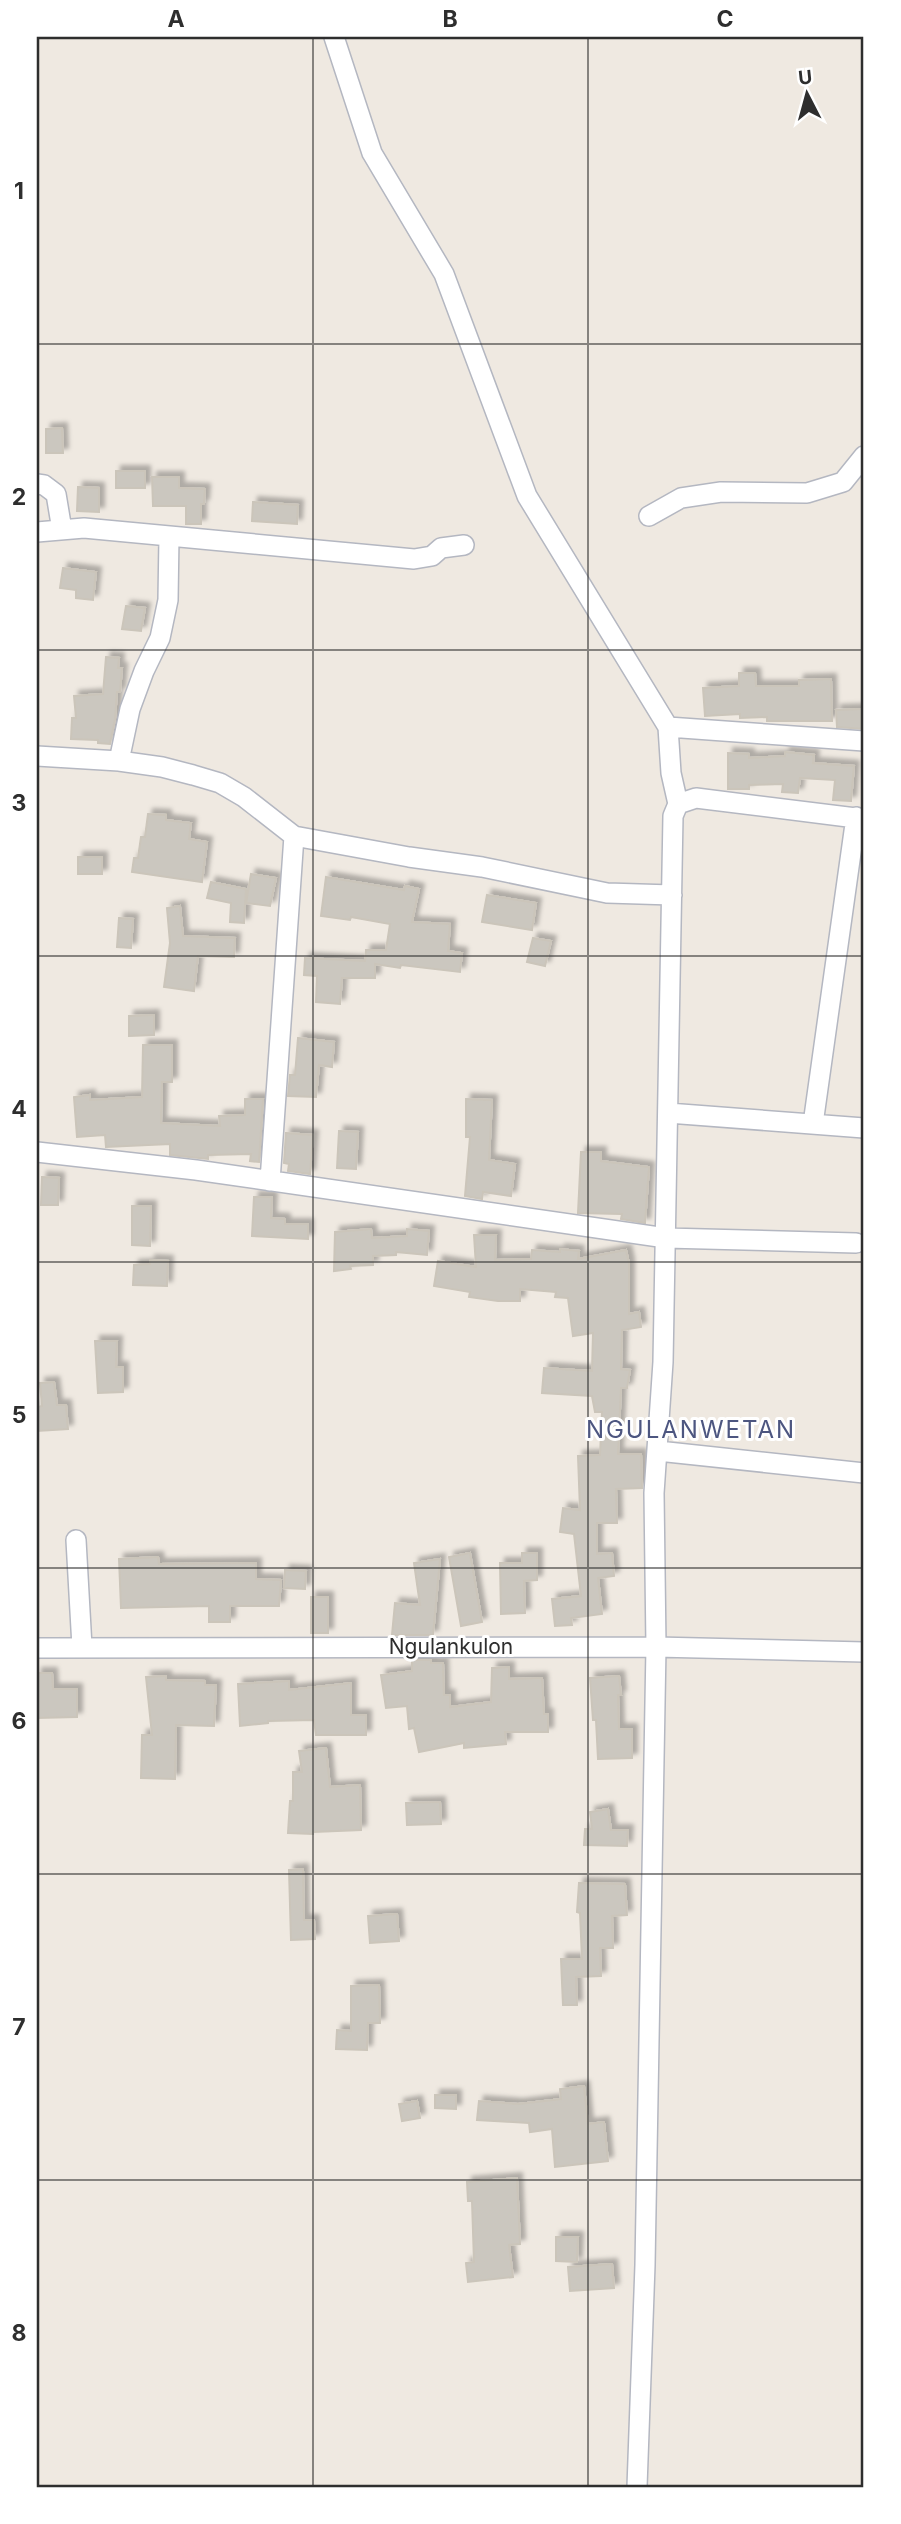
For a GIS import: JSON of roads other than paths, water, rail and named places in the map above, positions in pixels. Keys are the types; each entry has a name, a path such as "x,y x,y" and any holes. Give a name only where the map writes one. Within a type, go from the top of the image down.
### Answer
{"street":[{"path":"334,37 372,153 444,274 527,496 668,727 671,773 678,804 673,816 666,1238 654,1493 656,1647 645,2264 637,2487"},
{"path":"649,516 681,498 721,492 807,493 843,482 864,456"},
{"path":"37,484 44,485 56,494 62,530"},
{"path":"37,532 84,528 414,559 432,556 441,548 464,545"},
{"path":"119,761 130,709 160,638 168,600 169,537"},
{"path":"668,727 864,741"},
{"path":"37,757 119,761 162,767 220,783 244,797 293,835 482,867 607,893 672,895"},
{"path":"678,804 695,797 860,818 813,1124"},
{"path":"270,1181 293,835"},
{"path":"668,1113 864,1128"},
{"path":"37,1152 270,1181 666,1238 856,1243"},
{"path":"658,1451 864,1473"},
{"path":"76,1539 82,1647"},
{"name":"Ngulankulon","path":"37,1648 656,1647 864,1652"}],"district":[{"name":"NGULANWETAN","path":"691,1430"}]}
